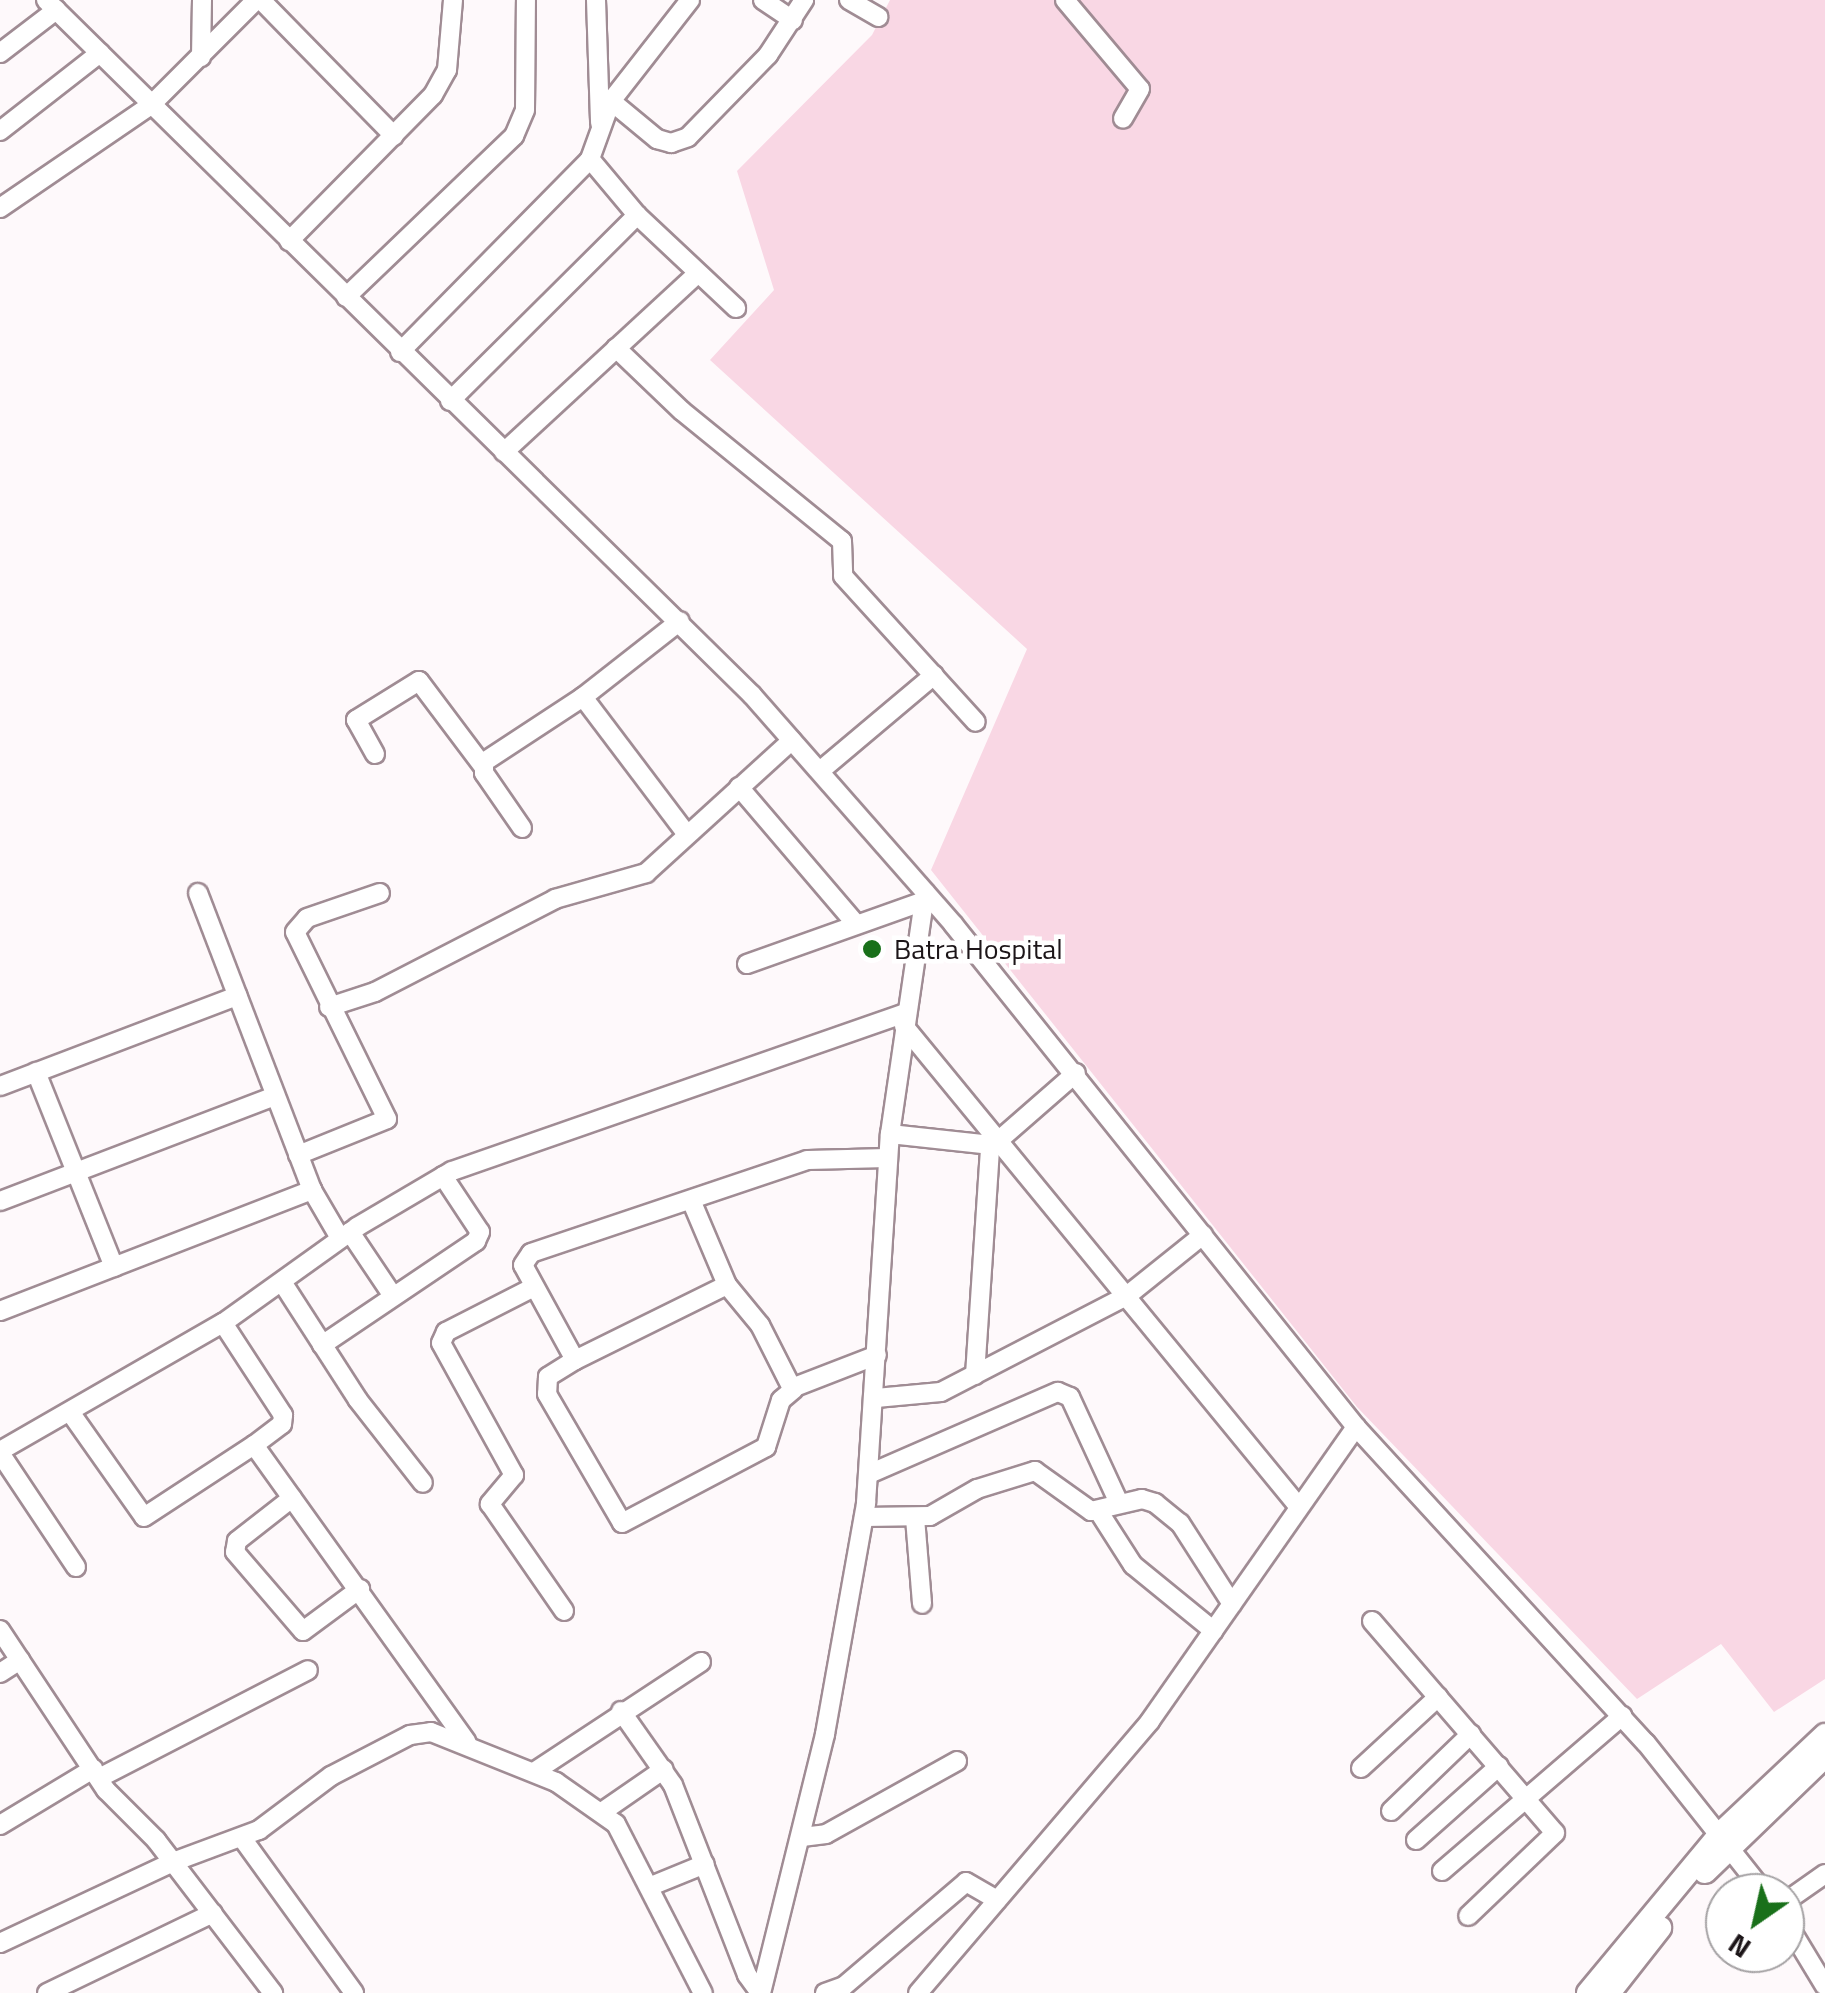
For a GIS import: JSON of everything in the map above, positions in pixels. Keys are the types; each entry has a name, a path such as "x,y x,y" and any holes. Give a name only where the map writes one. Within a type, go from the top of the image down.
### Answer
{"main road":[{"path":"1588,1993 1825,1735"},
{"path":"1609,1993 1726,1839 1825,1756"}],"street":[{"path":"201,57 202,0"},
{"path":"0,208 151,105 259,0 394,136"},
{"path":"289,241 433,95 447,70 453,0"},
{"path":"346,298 514,136 525,110 526,0"},
{"path":"596,0 600,124"},
{"path":"400,352 590,159 611,101 690,0"},
{"path":"764,0 793,20"},
{"path":"611,101 656,139 672,143 688,137 793,20 804,0"},
{"path":"849,0 878,17"},
{"path":"1065,0 1140,89 1123,119"},
{"path":"0,54 51,5 450,401 680,621 820,771 1076,1074 1356,1427 1622,1716 1751,1873"},
{"path":"0,131 100,53"},
{"path":"590,159 637,215 736,308"},
{"path":"450,401 637,215"},
{"path":"504,452 697,274"},
{"path":"616,348 682,412 842,541 843,576 976,722"},
{"path":"482,765 582,697 680,621"},
{"path":"820,771 934,675"},
{"path":"375,754 356,720 418,681 482,765 522,828"},
{"path":"582,697 686,834"},
{"path":"329,1008 375,992 555,899 646,873 792,740"},
{"path":"739,786 855,923"},
{"path":"198,893 312,1190 392,1296"},
{"path":"298,1156 386,1119 301,950 297,923 380,893"},
{"path":"747,964 924,897"},
{"path":"760,1993 802,1837 864,1516 876,1398 890,1134 924,897"},
{"path":"0,1086 237,996"},
{"path":"905,1019 995,1142 1128,1295 1299,1507"},
{"path":"76,1567 0,1452 223,1323 345,1235 442,1176 905,1019"},
{"path":"36,1072 114,1266"},
{"path":"890,1134 995,1142 1076,1074"},
{"path":"0,1201 275,1096"},
{"path":"975,1375 995,1142"},
{"path":"575,1360 523,1265 531,1253 807,1160 888,1158"},
{"path":"322,1345 479,1236 442,1176"},
{"path":"0,1311 312,1190"},
{"path":"690,1200 726,1285 760,1325 794,1389"},
{"path":"876,1398 940,1392 975,1375 1128,1295 1204,1235"},
{"path":"282,1282 322,1345 423,1483"},
{"path":"726,1285 548,1377 546,1394 622,1523 766,1446 781,1400 794,1389 878,1355"},
{"path":"534,1286 446,1332 441,1343 514,1475 490,1504 564,1611"},
{"path":"70,1412 144,1517 282,1424 283,1415 223,1323"},
{"path":"870,1474 1058,1392 1070,1397 1118,1503"},
{"path":"918,1993 1150,1721 1356,1427"},
{"path":"254,1446 467,1742"},
{"path":"864,1516 914,1518 1029,1470 1099,1512 1133,1565 1214,1631"},
{"path":"292,1498 237,1540 235,1552 302,1631 360,1589"},
{"path":"1099,1512 1118,1503 1142,1499 1167,1511 1232,1604"},
{"path":"914,1518 922,1604"},
{"path":"1372,1622 1554,1828 1554,1839 1468,1916"},
{"path":"0,1630 96,1774 174,1862 272,1993"},
{"path":"0,1673 20,1660"},
{"path":"534,1772 701,1662"},
{"path":"0,1826 96,1774 308,1670"},
{"path":"1360,1768 1438,1696"},
{"path":"622,1712 664,1769 760,1993"},
{"path":"1442,1871 1622,1716"},
{"path":"0,1943 174,1862 242,1838 330,1776 410,1735 431,1732 467,1742 534,1772 602,1812 634,1849 703,1993"},
{"path":"1391,1812 1471,1734"},
{"path":"802,1837 826,1834 957,1761"},
{"path":"1416,1840 1499,1766"},
{"path":"602,1812 664,1769"},
{"path":"242,1838 354,1993"},
{"path":"652,1886 706,1864"},
{"path":"826,1993 844,1986 966,1882 997,1900"},
{"path":"46,1993 213,1913"},
{"path":"1805,1953 1825,1986"}],"shaded area":[{"path":"890,0 1825,0 1825,1679 1774,1712 1721,1644 1637,1699 1357,1407 931,870 1027,649 710,360 774,290 737,171 872,35"}],"place":[{"name":"Batra Hospital","path":"872,949"}]}
